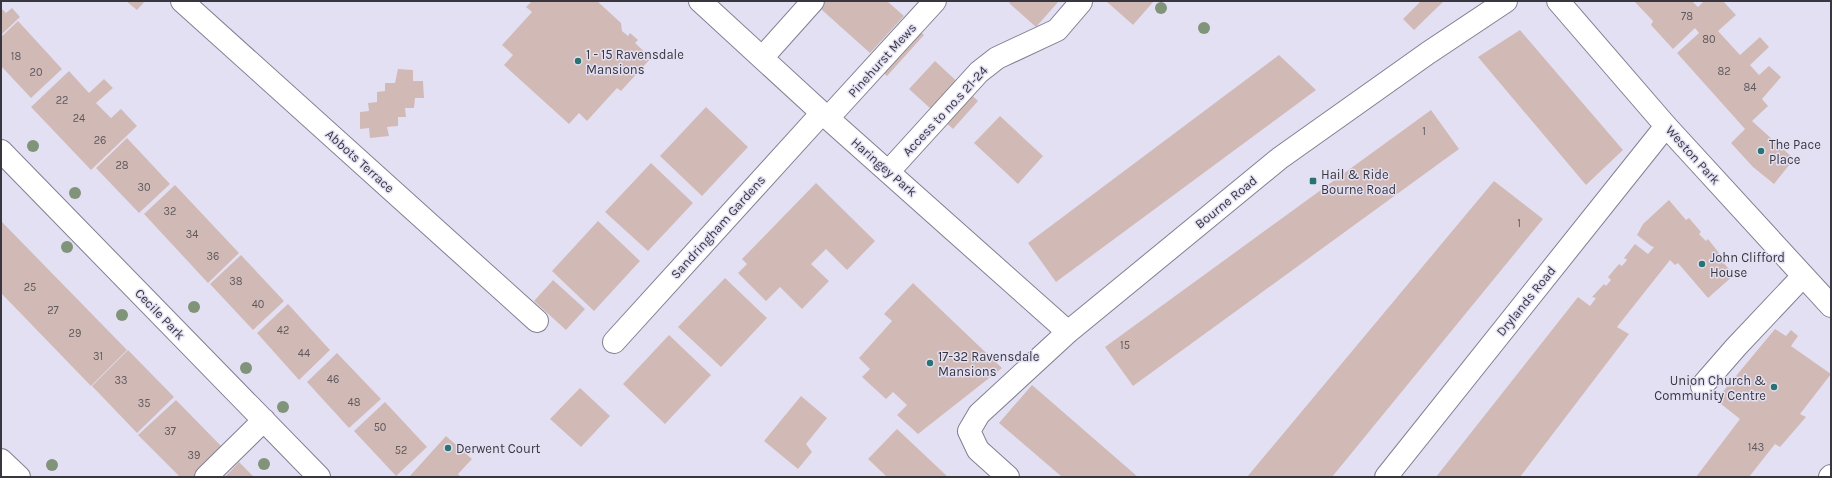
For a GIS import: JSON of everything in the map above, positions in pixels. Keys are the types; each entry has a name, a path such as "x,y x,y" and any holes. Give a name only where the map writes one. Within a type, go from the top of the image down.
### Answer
{"street":[{"name":"Abbots Terrace","path":"182,1 537,321"},
{"name":"Haringey Park","path":"700,1 825,116 890,171 1068,332"},
{"path":"762,58 813,1"},
{"name":"Pinehurst Mews","path":"825,116 935,1"},
{"name":"Bourne Road","path":"1008,477 978,450 969,431 979,414 1068,332 1280,158 1506,1"},
{"name":"Weston Park","path":"1558,1 1666,126 1831,306"},
{"name":"Access to no.s 21-24","path":"890,171 979,72 997,58 1057,30 1081,2"},
{"name":"Sandringham Gardens","path":"614,342 825,116"},
{"name":"Drylands Road","path":"1386,477 1666,126"},
{"name":"Cecile Park","path":"1,151 319,477"},
{"path":"1702,386 1736,347 1803,276"},
{"path":"206,477 264,420"},
{"path":"1,460 19,477"}],"building":[{"path":"126,1 145,1 137,10"},
{"name":"1 - 15 Ravensdale Mansions","path":"532,1 597,1 621,23 622,31 628,36 630,33 638,40 635,43 651,58 621,91 617,88 587,121 579,113 569,124 504,65 513,55 502,45 532,12 526,7"},
{"path":"812,1 887,1 904,16 870,53"},
{"path":"1011,1 1059,1 1036,27 1009,3"},
{"path":"1106,1 1154,1 1133,25"},
{"path":"1421,1 1444,1 1414,30 1403,19"},
{"path":"1634,1 1692,1 1698,7 1704,1 1723,1 1736,15 1718,31 1740,55 1760,37 1769,47 1750,65 1759,75 1769,66 1781,77 1762,99 1768,106 1752,121 1794,159 1774,184 1753,167 1731,143 1745,129 1677,53 1699,33 1695,28 1673,49 1651,25 1653,21"},
{"path":"1,8 6,13 12,8 20,17 1,35"},
{"path":"908,20 924,35 887,76 871,61"},
{"path":"18,21 62,69 31,98 1,66 1,37"},
{"path":"1520,30 1623,150 1586,185 1478,57"},
{"path":"1279,55 1316,90 1056,282 1028,243"},
{"path":"935,61 978,101 953,129 909,89"},
{"path":"398,69 413,70 413,81 423,81 424,98 415,98 414,108 405,108 406,117 398,117 398,126 387,127 389,136 370,138 369,128 360,129 360,112 369,111 368,103 377,102 377,92 385,91 385,83 395,83"},
{"path":"69,71 89,93 104,79 113,88 96,103 111,118 121,109 137,126 91,170 31,107"},
{"path":"706,107 748,147 702,196 660,156"},
{"path":"1431,110 1459,149 1133,386 1105,347"},
{"path":"1000,116 1043,156 1018,184 974,143"},
{"path":"127,138 170,184 139,213 96,168"},
{"path":"651,163 693,203 648,251 605,212"},
{"path":"1494,181 1543,219 1332,477 1247,477"},
{"path":"816,183 875,241 847,270 826,249 811,264 829,281 802,309 780,287 766,301 738,273 747,264 742,259"},
{"path":"175,185 239,253 208,283 144,214"},
{"path":"1669,200 1686,220 1689,218 1701,232 1699,234 1706,241 1708,239 1719,253 1717,255 1734,275 1708,298 1678,263 1675,265 1670,260 1617,327 1629,334 1520,477 1436,477 1578,297 1590,306 1596,298 1592,297 1604,284 1606,286 1611,280 1608,277 1619,264 1622,266 1627,260 1624,258 1635,244 1648,254 1654,247 1637,235 1643,224"},
{"path":"1,221 127,350 91,386 1,293"},
{"path":"598,221 640,261 594,311 552,271"},
{"path":"241,255 284,301 253,330 210,284"},
{"path":"725,278 767,318 721,367 678,327"},
{"path":"553,280 585,309 566,330 534,301"},
{"name":"17-32 Ravensdale Mansions","path":"913,283 1002,368 918,434 897,415 907,405 893,392 886,399 862,377 870,369 859,358 892,321 884,314"},
{"path":"288,304 330,350 299,380 257,333"},
{"name":"Union Church & Community Centre","path":"1775,329 1786,336 1791,330 1798,336 1791,346 1831,374 1800,414 1806,417 1780,447 1775,444 1749,477 1696,477 1740,419 1716,400"},
{"path":"669,335 711,375 665,424 623,384"},
{"path":"128,350 174,397 137,433 92,386"},
{"path":"337,353 381,399 349,428 307,382"},
{"path":"1032,385 1138,477 1062,477 999,423"},
{"path":"580,388 610,416 581,447 550,419"},
{"path":"801,396 827,418 806,444 812,452 798,469 764,441"},
{"path":"176,400 223,448 194,477 180,477 138,435"},
{"path":"385,402 427,447 396,476 354,431"},
{"path":"897,429 948,477 887,477 868,459"},
{"name":"Derwent Court","path":"446,436 472,459 458,474 461,477 409,477"},
{"path":"239,462 254,477 225,477"}],"place":[{"name":"1 - 15 Ravensdale Mansions","path":"578,61"},
{"name":"The Pace Place","path":"1761,151"},
{"name":"Hail & Ride Bourne Road","path":"1313,181"},
{"name":"John Clifford House","path":"1702,264"},
{"name":"17-32 Ravensdale Mansions","path":"930,363"},
{"name":"Union Church & Community Centre","path":"1774,387"},
{"name":"Derwent Court","path":"448,448"}]}
